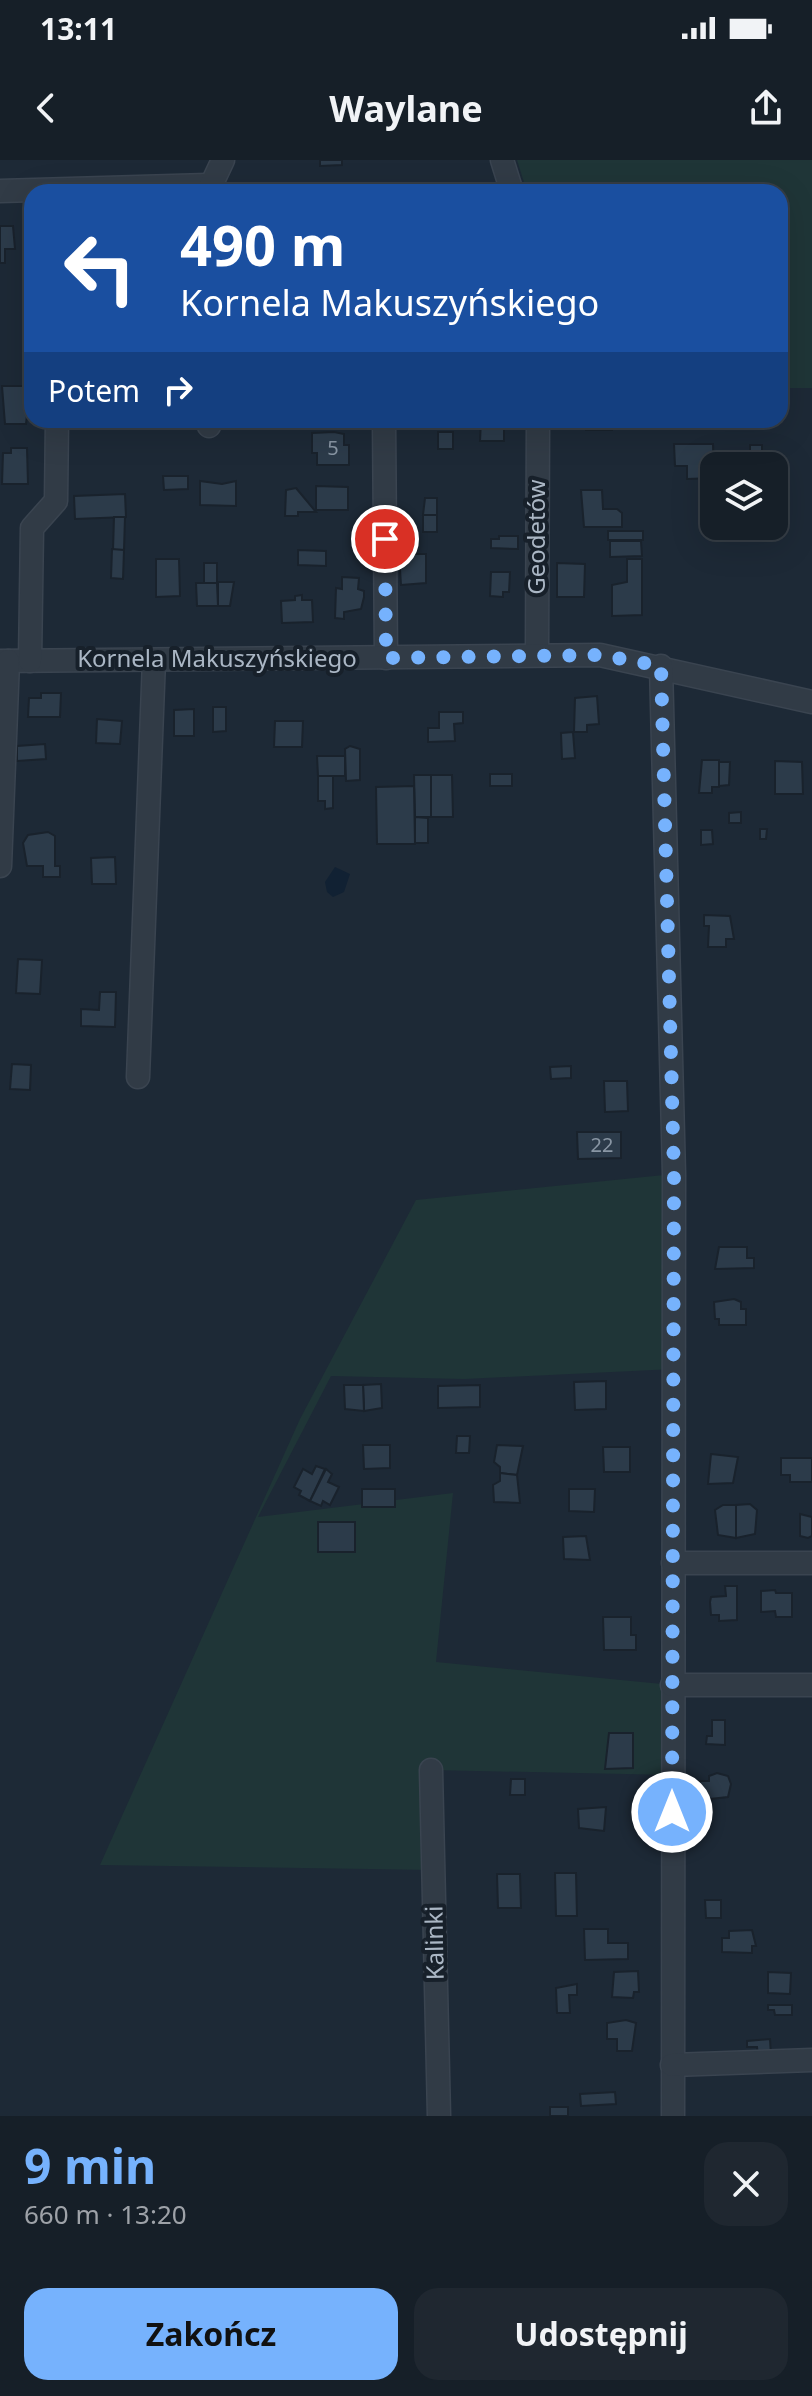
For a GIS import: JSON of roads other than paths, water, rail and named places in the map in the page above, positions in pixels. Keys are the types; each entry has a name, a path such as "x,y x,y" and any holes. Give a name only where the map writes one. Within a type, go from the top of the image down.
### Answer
{"street":[{"path":"210,184 223,160"},
{"path":"502,160 510,184"},
{"path":"0,191 24,191"},
{"path":"0,866 13,661 32,528 56,501 57,428"},
{"path":"384,428 386,658"},
{"name":"Geodetów","path":"537,654 538,428"},
{"name":"Kornela Makuszyńskiego","path":"13,661 600,655 661,666 793,700 812,702"},
{"path":"138,1077 154,660"},
{"path":"661,666 674,1174 673,2116"},
{"path":"673,1563 812,1563"},
{"path":"672,1685 812,1685"},
{"name":"Kalinki","path":"431,1770 439,2116"},
{"path":"672,2065 812,2060"}],"water":[{"path":"335,867 350,874 344,892 333,897 327,892 325,882"}]}
